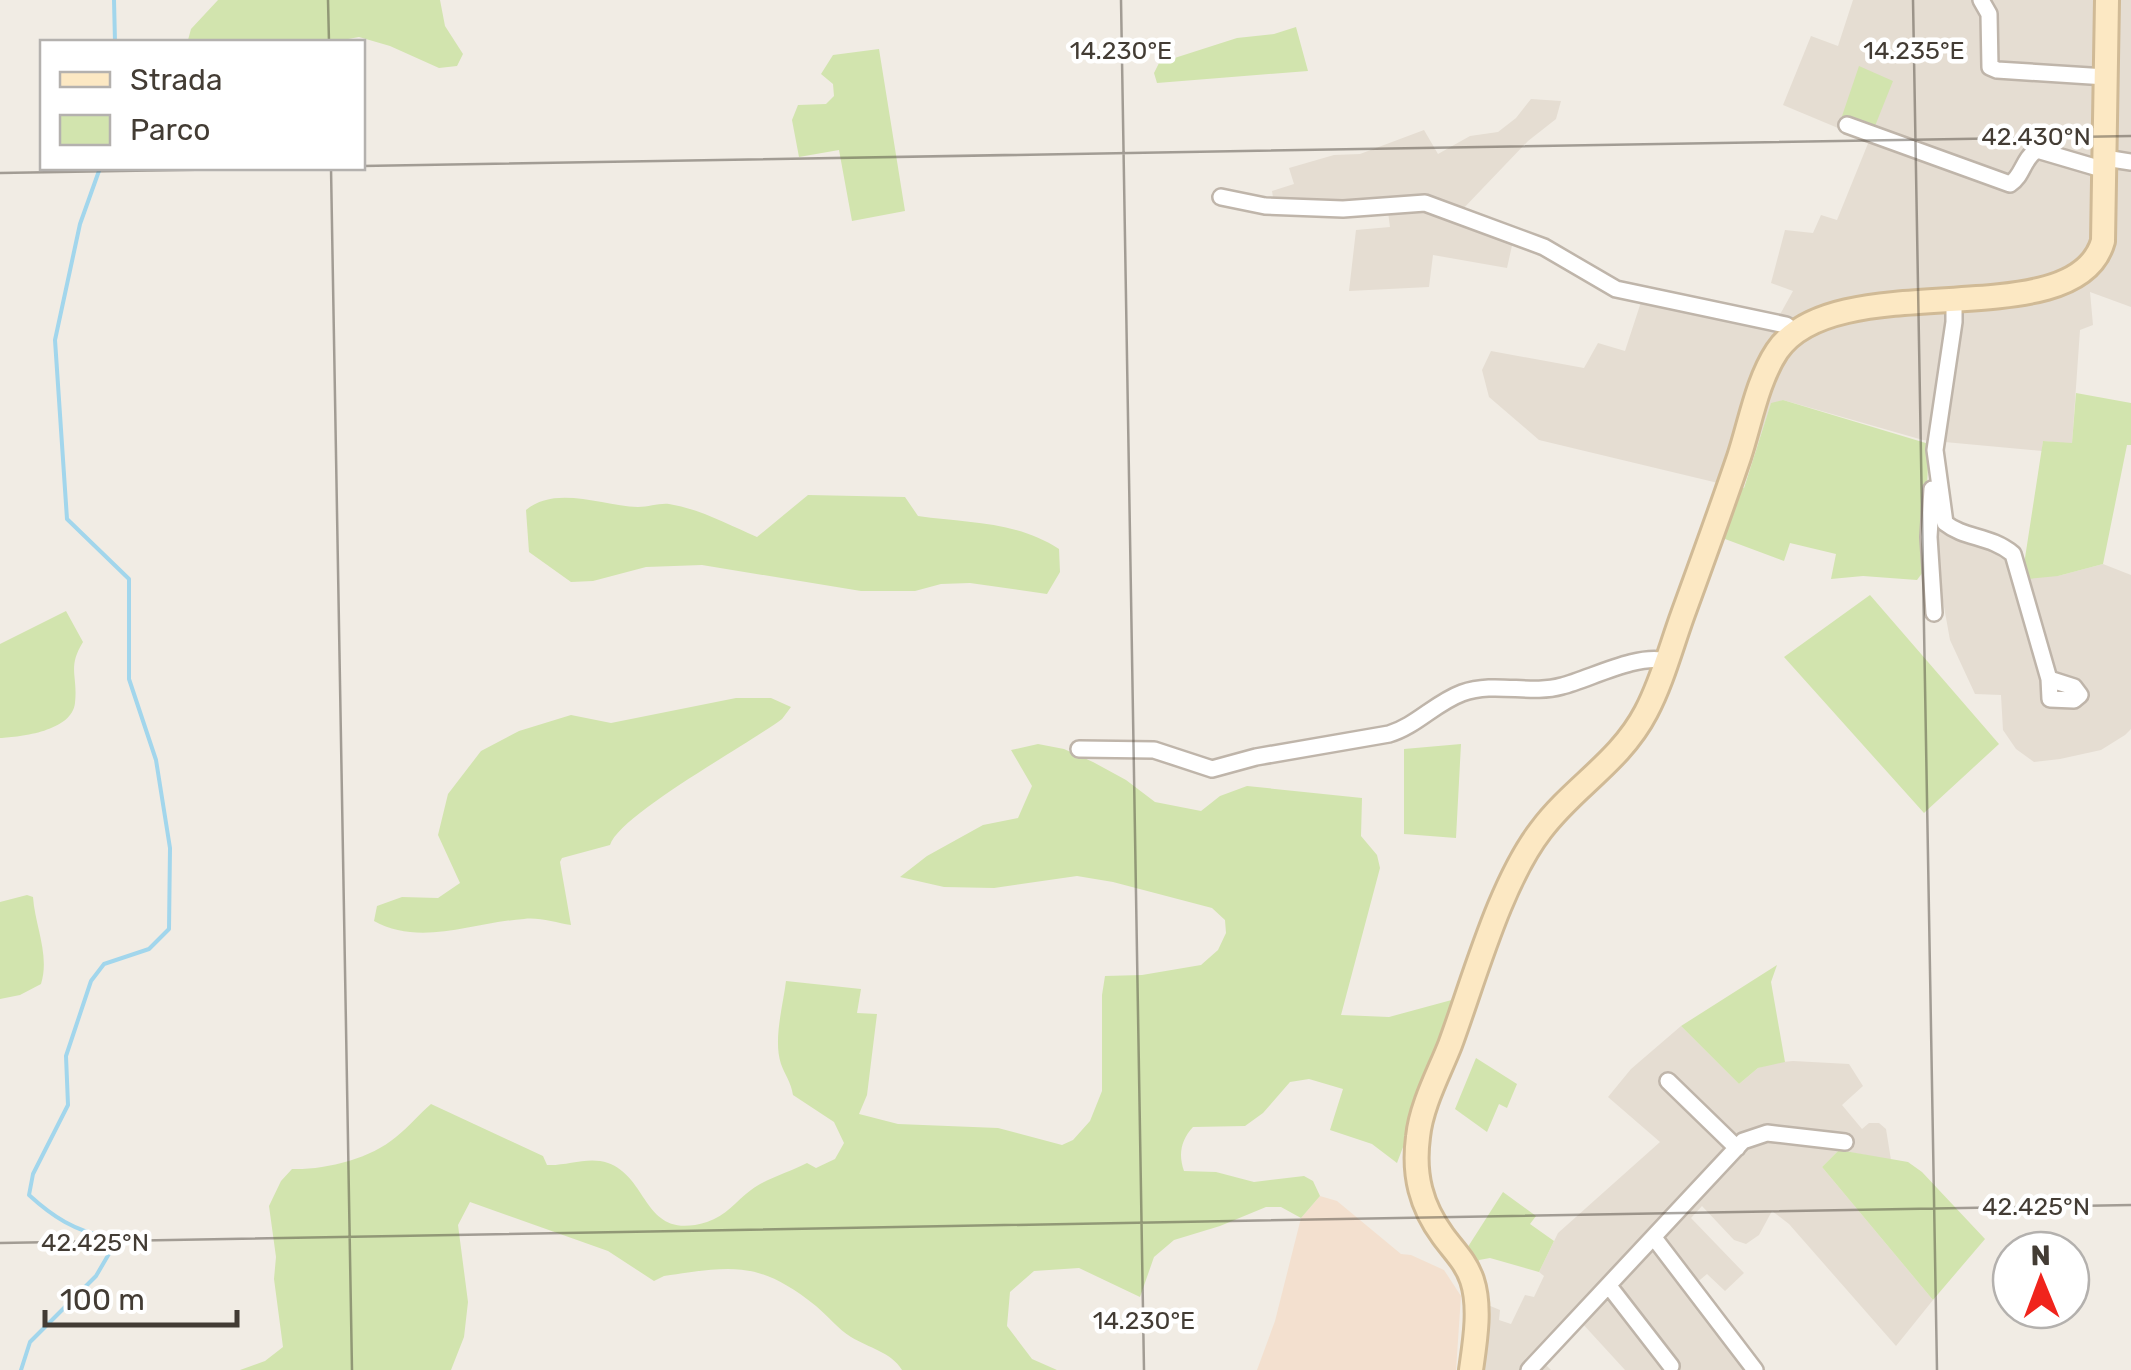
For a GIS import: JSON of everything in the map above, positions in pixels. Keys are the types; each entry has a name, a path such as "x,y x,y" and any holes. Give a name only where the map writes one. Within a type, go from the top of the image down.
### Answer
{"street":[{"path":"1981,0 1989,14 1990,67 2106,77"},
{"path":"1471,1370 1476,1302 1473,1284 1465,1264 1421,1198 1418,1134 1513,876 1552,816 1610,763 1635,730 1666,661 1766,373 1778,350 1794,332 1820,319 1860,309 2052,286 2083,274 2096,258 2103,241 2106,0"},
{"path":"1847,125 2010,184 2029,154 2037,150 2105,164 2131,162"},
{"path":"1221,196 1266,206 1343,209 1425,203 1544,248 1616,289 1786,325 1794,332"},
{"path":"1934,612 1929,537 1954,300"},
{"path":"1936,450 1945,523 1956,532 1999,542 2013,554 2049,679"},
{"path":"1079,749 1154,750 1212,769 1400,731 1422,714 1472,690 1558,688 1623,666 1666,661"},
{"path":"1668,1081 1737,1148"},
{"path":"1529,1370 1751,1136 1768,1132 1846,1142"},
{"path":"1654,1239 1755,1370"},
{"path":"1609,1286 1671,1366"}],"shaded area":[{"path":"1853,0 2131,0 2131,307 2090,292 2093,325 2080,330 2072,444 2043,441 2042,451 1923,440 1783,400 1771,404 1743,489 1539,440 1489,397 1482,370 1491,351 1584,368 1598,343 1625,351 1642,299 1773,327 1793,291 1771,283 1785,230 1813,233 1821,215 1837,220 1869,141 1783,105 1811,36 1838,46"},
{"path":"1531,99 1561,101 1556,119 1528,141 1460,212 1513,241 1507,268 1433,255 1429,287 1349,291 1356,230 1390,227 1387,204 1274,204 1272,191 1294,184 1289,168 1334,155 1360,154 1424,130 1438,154 1470,136 1498,132"},
{"path":"1946,522 1978,533 2023,571 2058,576 2103,564 2131,575 2131,729 2125,735 2101,750 2060,759 2034,762 2016,749 2003,730 2001,695 1975,694 1950,640 1939,579 1937,532"},
{"path":"1681,1026 1739,1084 1758,1068 1774,1063 1849,1064 1863,1086 1842,1105 1862,1129 1869,1123 1879,1123 1886,1129 1891,1160 1839,1150 1822,1167 1933,1300 1896,1346 1789,1224 1772,1211 1759,1235 1746,1244 1734,1240 1702,1206 1691,1218 1744,1273 1725,1291 1707,1274 1694,1285 1760,1370 1625,1370 1581,1322 1543,1362 1551,1370 1478,1370 1483,1303 1500,1310 1499,1320 1511,1324 1525,1295 1534,1297 1544,1276 1539,1272 1558,1233 1660,1142 1608,1097 1631,1069"},
{"path":"1320,1196 1337,1201 1401,1254 1444,1270 1461,1296 1456,1370 1257,1370 1275,1321 1301,1218"}],"green space":[{"path":"218,0 440,0 445,26 463,54 457,66 439,68 359,37 188,40 191,29"},
{"path":"1296,27 1308,71 1157,83 1154,73 1159,63 1237,38"},
{"path":"879,49 905,211 852,221 839,150 799,157 792,120 798,105 826,104 834,96 833,84 821,74 833,55"},
{"path":"1859,66 1893,81 1873,131 1841,119"},
{"path":"2076,393 2131,403 2131,445 2127,445 2103,564 2028,579 2023,571 2043,441 2072,443"},
{"path":"1783,400 1929,444 1923,572 1917,580 1863,576 1831,579 1836,554 1790,543 1784,561 1725,539 1712,543 1732,486 1744,488 1771,403"},
{"path":"808,495 905,497 918,516 1026,533 1059,549 1060,572 1047,594 970,583 941,584 915,591 861,591 702,565 646,567 593,581 571,582 529,552 526,510 551,499 638,507 681,506 757,537"},
{"path":"1870,595 1999,744 1924,813 1784,657"},
{"path":"66,611 83,642 74,665 76,693 72,713 44,731 0,738 0,644"},
{"path":"736,698 771,698 791,707 782,719 636,816 610,845 562,858 571,925 530,919 429,933 392,929 374,921 377,906 402,897 438,898 460,883 438,835 448,794 481,751 519,731 571,715 611,723"},
{"path":"1038,744 1064,749 1093,762 1155,802 1201,811 1220,796 1247,786 1362,798 1361,836 1377,855 1380,868 1341,1015 1389,1017 1459,998 1397,1163 1372,1144 1330,1130 1343,1089 1309,1079 1290,1082 1263,1113 1245,1126 1193,1127 1182,1148 1184,1171 1216,1172 1254,1182 1304,1176 1313,1181 1320,1196 1301,1218 1281,1207 1266,1207 1174,1240 1154,1257 1140,1297 1079,1268 1034,1271 1010,1292 1007,1326 1032,1359 1057,1370 902,1370 886,1355 846,1334 816,1306 777,1280 727,1269 664,1276 654,1281 608,1251 470,1202 458,1225 468,1302 464,1337 451,1370 240,1370 265,1361 283,1347 269,1206 281,1181 292,1169 333,1165 385,1145 431,1104 543,1156 547,1165 593,1160 608,1163 632,1181 659,1216 686,1226 720,1216 771,1179 807,1163 816,1168 835,1159 844,1143 834,1122 793,1095 781,1064 778,1034 786,981 861,989 857,1013 877,1014 867,1095 859,1114 898,1124 998,1128 1062,1145 1073,1140 1090,1121 1102,1091 1105,976 1142,975 1201,965 1218,950 1226,933 1225,920 1212,908 1077,876 994,888 944,887 900,877 927,856 983,825 1018,818 1032,786 1011,750"},
{"path":"1461,744 1456,838 1404,834 1404,749"},
{"path":"33,897 43,951 41,984 20,995 0,999 0,902"},
{"path":"1777,965 1771,982 1785,1062 1758,1068 1739,1084 1681,1026"},
{"path":"1476,1058 1517,1084 1507,1108 1499,1104 1487,1132 1455,1109"},
{"path":"1839,1150 1908,1162 1985,1239 1933,1300 1822,1167"},
{"path":"1503,1192 1536,1216 1530,1224 1554,1241 1539,1272 1490,1258 1479,1260 1477,1266 1464,1253"}],"waterway":[{"path":"114,0 115,40"},
{"path":"21,1370 30,1342 96,1276 110,1252 107,1237 65,1222 29,1195 33,1174 68,1105 66,1056 91,981 104,964 149,949 169,929 170,848 156,760 129,679 129,579 67,519 55,340 80,224 99,170"}]}
